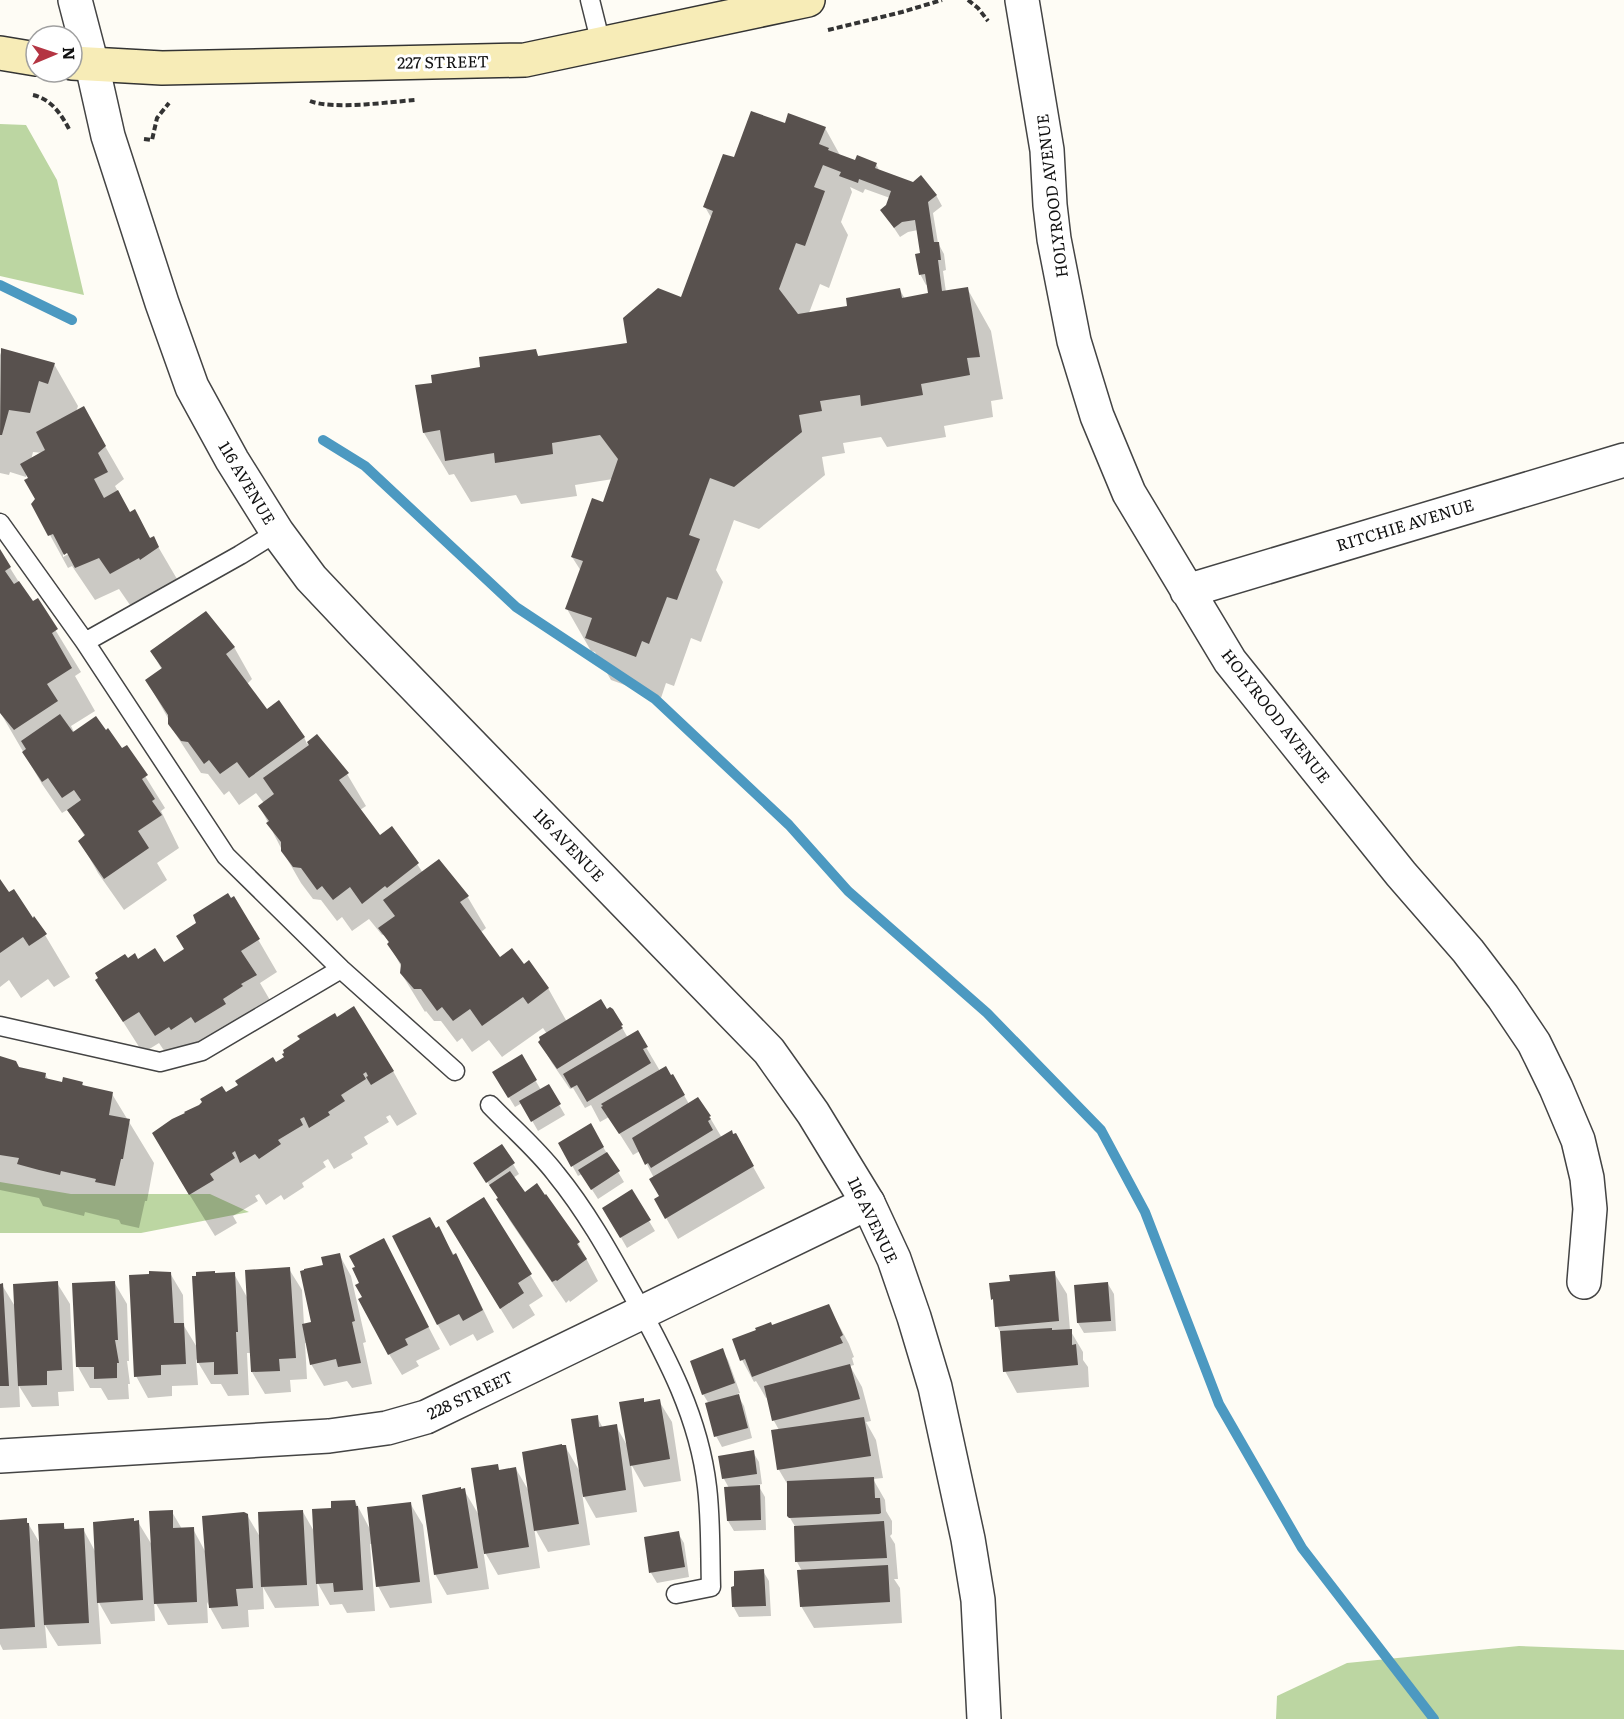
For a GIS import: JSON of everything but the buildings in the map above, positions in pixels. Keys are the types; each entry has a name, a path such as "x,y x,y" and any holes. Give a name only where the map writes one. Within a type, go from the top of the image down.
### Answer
{"main road":[{"name":"227 STREET","path":"84,64 178,68 525,60 808,0"},
{"path":"0,53 24,57"}],"street":[{"name":"116 AVENUE","path":"75,0 78,24"},
{"name":"HOLYROOD AVENUE","path":"1022,0 1046,138 1054,239 1074,341 1097,416 1128,493 1230,661 1401,874 1468,951 1534,1043 1578,1140 1587,1178 1590,1209 1584,1282"},
{"name":"116 AVENUE","path":"84,70 192,387 232,460 277,532 311,578 362,632 769,1051 813,1113 868,1203 894,1259 914,1317 935,1388 957,1483 969,1539 978,1600 984,1719"},
{"name":"RITCHIE AVENUE","path":"1187,591 1624,460"},
{"name":"228 STREET","path":"0,1456 329,1436 387,1428 426,1417 868,1203"}],"lane":[{"path":"590,0 601,44"},
{"path":"0,523 85,642 226,856 342,969 455,1071"},
{"path":"85,642 277,532"},
{"path":"0,1026 160,1062 202,1051 342,969"},
{"path":"490,1106 554,1171 581,1206 672,1367 684,1398 696,1435 707,1486 711,1587 676,1594"}],"path":[{"path":"968,0 986,16 992,28"},
{"path":"41,97 60,112 71,132"},
{"path":"152,140 157,118 170,103"}],"green space":[{"path":"0,124 26,125 57,180 84,295 0,276"},
{"path":"0,1182 71,1194 210,1194 249,1212 141,1233 0,1233"},
{"path":"1519,1646 1624,1650 1624,1719 1276,1719 1277,1696 1347,1663"}],"waterway":[{"path":"0,285 72,320"},
{"path":"323,440 365,466 516,607 655,699 789,825 848,891 987,1013 1101,1130 1145,1212 1219,1404 1302,1548 1434,1719"}]}
